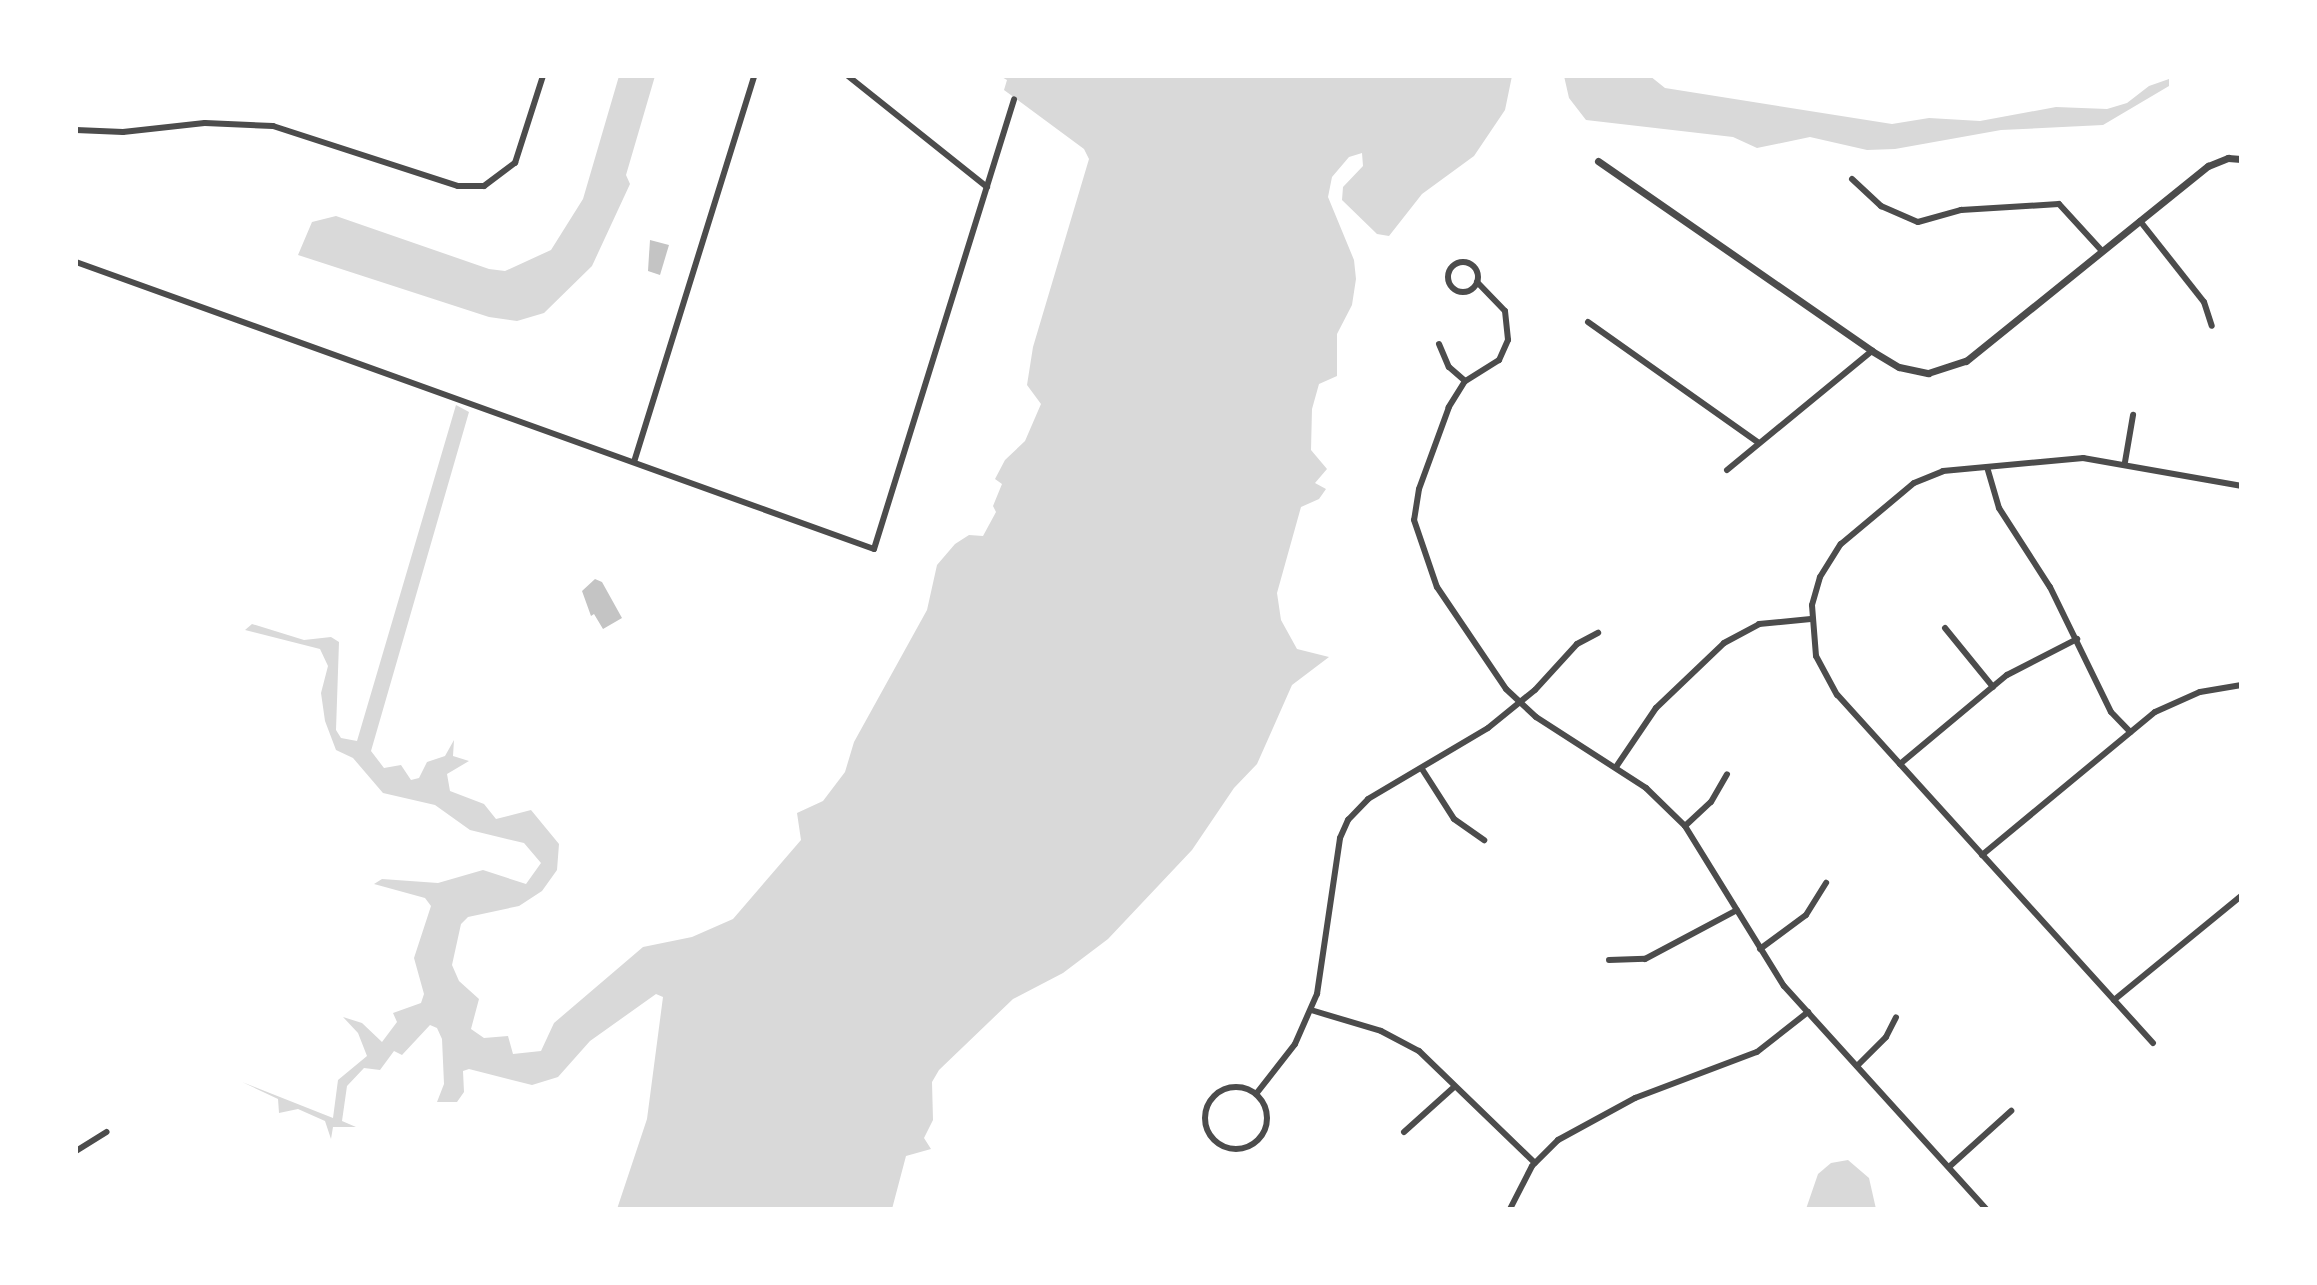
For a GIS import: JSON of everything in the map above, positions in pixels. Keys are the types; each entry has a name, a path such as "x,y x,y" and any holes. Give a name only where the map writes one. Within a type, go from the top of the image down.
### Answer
{"street":[{"path":"76,130 135,131 205,123 273,126 458,186 484,186 515,163 542,76"},
{"path":"634,462 754,76"},
{"path":"848,76 987,187"},
{"path":"76,262 874,549 1014,99"},
{"path":"1598,161 1872,351 1914,371 1958,367 2208,166 2228,158 2241,159"},
{"path":"1852,179 1881,206 1918,222 1961,210 2059,204 2102,251"},
{"path":"2140,221 2204,302 2212,326"},
{"path":"1477,282 1462,293 1450,285 1447,276 1455,263 1466,262 1477,272 1477,282 1505,311 1508,340 1499,360 1465,381 1437,436 1414,520 1437,587 1482,659 1520,703 1660,799 1685,826 1760,949 1808,1012 1986,1209"},
{"path":"1588,322 1759,443"},
{"path":"1439,344 1449,367 1465,381"},
{"path":"1727,470 1872,351"},
{"path":"2125,462 2133,415"},
{"path":"2153,1043 1826,680 1816,656 1811,619 1826,565 1855,531 1928,476 2083,458 2125,462 2241,486"},
{"path":"1987,467 1999,508 2077,639 2111,712 2130,732"},
{"path":"1616,767 1656,708 1724,643 1766,622 1811,619"},
{"path":"1945,628 1993,687"},
{"path":"1256,1094 1295,1044 1321,982 1345,825 1368,799 1422,769 1520,703 1577,644 1598,633"},
{"path":"1900,764 2023,665 2077,639"},
{"path":"1982,855 2130,732 2185,697 2241,685"},
{"path":"1422,769 1454,819 1484,840"},
{"path":"1685,826 1711,802 1727,774"},
{"path":"1760,949 1806,915 1826,883"},
{"path":"2114,1000 2241,896"},
{"path":"1609,960 1645,959 1737,910"},
{"path":"1311,1010 1396,1037 1419,1051 1535,1163"},
{"path":"1510,1209 1535,1163 1576,1128 1635,1098 1745,1058 1808,1012"},
{"path":"1857,1066 1886,1037 1896,1017"},
{"path":"1233,1087 1256,1094 1267,1115 1259,1138 1239,1149 1215,1141 1205,1120 1212,1097 1233,1087"},
{"path":"1404,1132 1454,1087"},
{"path":"1949,1167 2011,1111"},
{"path":"76,1151 107,1132"}],"shaded area":[{"path":"619,76 655,76 626,175 630,184 592,266 544,313 517,321 489,317 298,255 312,222 336,216 489,269 505,271 551,250 583,199"},
{"path":"1000,76 1512,76 1505,110 1474,156 1422,194 1389,236 1377,234 1342,200 1343,187 1363,166 1362,153 1349,157 1332,177 1328,197 1354,260 1356,279 1352,305 1337,334 1337,376 1319,384 1312,409 1311,450 1327,469 1315,483 1326,489 1319,499 1301,507 1277,593 1281,620 1297,649 1329,657 1292,685 1257,764 1234,788 1192,850 1108,939 1063,973 1013,999 939,1070 932,1082 933,1120 924,1138 931,1149 906,1156 892,1209 617,1209 647,1119 663,997 656,994 590,1041 558,1077 532,1085 469,1069 463,1071 464,1092 457,1102 437,1102 444,1084 442,1039 437,1028 430,1025 402,1055 394,1051 380,1070 364,1068 347,1086 342,1121 356,1127 333,1127 331,1139 325,1121 298,1109 279,1113 278,1099 242,1082 333,1118 338,1080 367,1056 358,1033 343,1017 362,1023 382,1042 397,1022 393,1013 421,1003 424,994 414,958 431,906 425,898 374,884 382,879 438,883 483,870 526,884 541,863 524,843 470,830 435,805 383,793 353,758 336,750 325,721 321,693 328,666 320,649 245,630 252,624 304,640 331,637 339,642 336,730 341,738 357,741 456,405 469,412 371,751 384,768 401,765 411,780 419,778 427,762 445,756 454,740 453,756 469,761 447,774 450,791 484,804 496,819 531,810 559,844 557,870 542,891 519,906 468,917 461,924 452,965 459,981 479,999 471,1029 484,1038 508,1036 513,1054 541,1051 554,1023 643,947 692,937 733,919 801,840 797,813 823,801 845,772 854,742 927,610 937,565 955,544 969,535 983,536 996,512 993,506 1002,484 995,479 1005,460 1025,441 1041,404 1027,385 1033,347 1089,159 1084,149 1004,90 1007,80"},
{"path":"1564,76 1650,76 1665,88 1892,124 1929,118 1980,121 2056,107 2107,109 2127,103 2149,86 2169,79 2169,86 2103,125 2001,130 1895,149 1867,150 1810,137 1757,148 1733,137 1586,120 1569,98"},
{"path":"1848,1160 1869,1178 1876,1209 1806,1209 1818,1174 1831,1163"}],"building":[{"path":"650,240 669,245 660,275 648,271"},
{"path":"595,579 602,582 622,618 603,629 594,614 591,616 582,591"}]}
